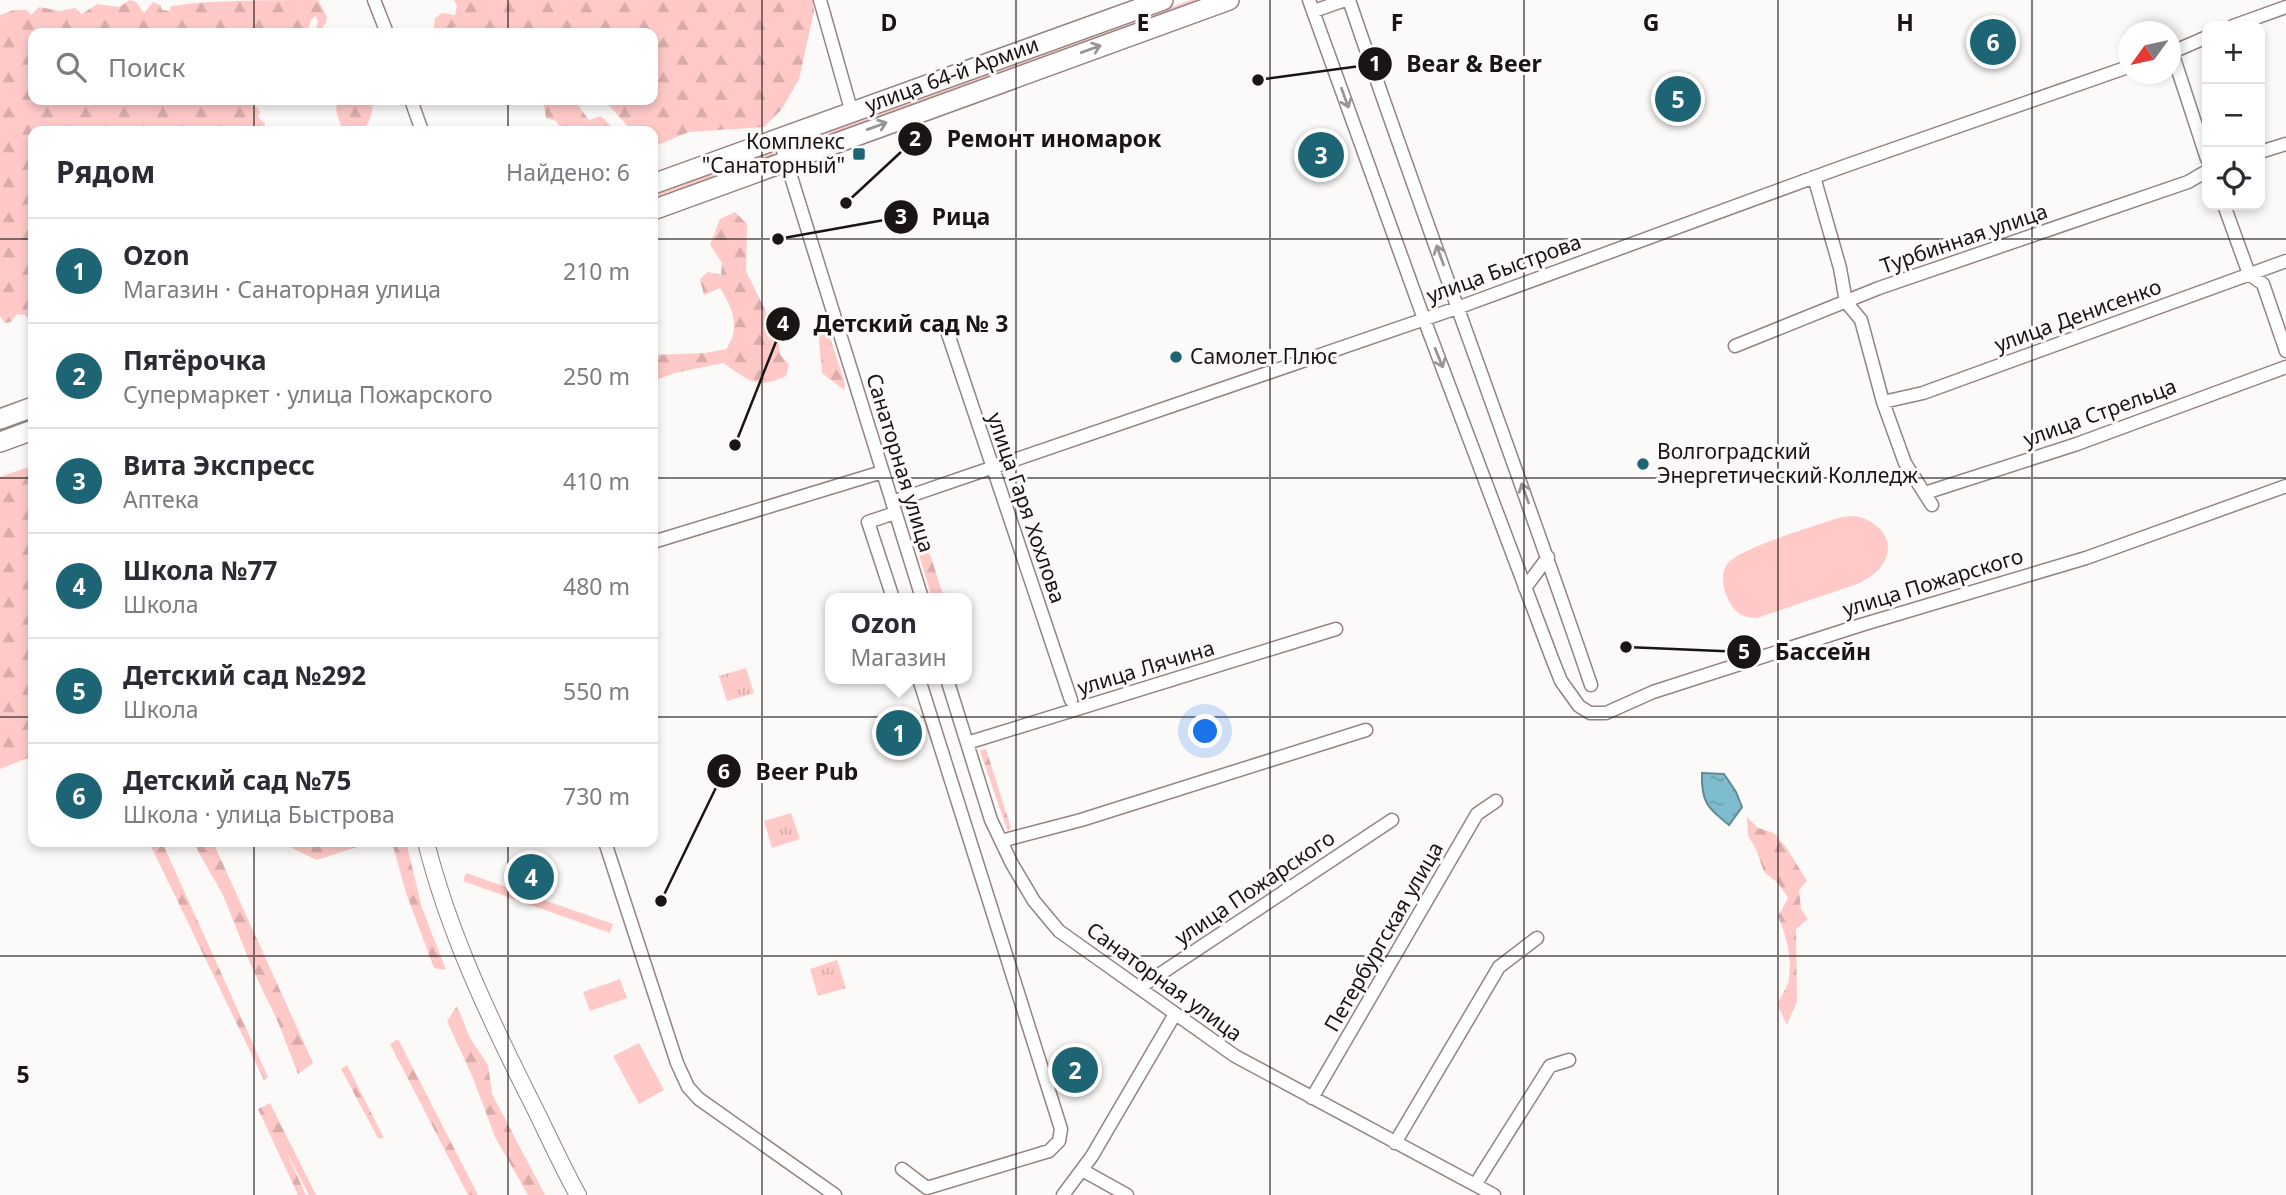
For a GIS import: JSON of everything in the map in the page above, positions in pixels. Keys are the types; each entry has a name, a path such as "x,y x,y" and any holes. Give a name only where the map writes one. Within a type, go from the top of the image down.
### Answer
{"highway":[{"name":"улица 64-й Армии","path":"658,182 1163,0"},
{"name":"улица 64-й Армии","path":"658,208 1228,0"},
{"path":"0,419 28,409"},
{"path":"0,442 28,432"}],"main road":[{"path":"427,847 445,906 475,981 499,1036 578,1195"}],"street":[{"path":"374,0 385,28"},
{"path":"820,0 852,113"},
{"path":"1525,588 1424,319 1312,5 1347,0 1548,557 1591,685"},
{"path":"2247,21 2286,7"},
{"path":"2181,48 2202,39"},
{"name":"улица Быстрова","path":"891,593 868,522 893,508 992,467 1457,308 1814,177 2118,71"},
{"path":"2181,82 2203,147"},
{"path":"413,105 420,126"},
{"name":"Санаторная улица","path":"779,138 920,593"},
{"path":"2265,150 2286,144"},
{"name":"Турбинная улица","path":"1735,346 1880,288 2188,182 2202,174"},
{"path":"1814,177 1840,268 1846,302 1861,320 1883,402"},
{"path":"2226,210 2249,274 2263,284 2286,351"},
{"name":"улица Денисенко","path":"1883,402 1923,393 2286,261"},
{"name":"улица Гаря Хохлова","path":"946,328 1071,700"},
{"name":"улица Стрельца","path":"1883,402 1905,463 1928,499 2286,368"},
{"path":"658,540 882,472"},
{"name":"улица Пожарского","path":"1525,588 1561,681 1579,706 1590,713 1605,713 1653,692 1809,641 2086,558 2286,486"},
{"path":"1525,588 1548,557"},
{"name":"улица Лячина","path":"967,744 1336,629"},
{"path":"902,1170 927,1188 1049,1151 1061,1136 921,684"},
{"name":"Санаторная улица","path":"949,684 991,820 1034,901 1059,931 1235,1056 1494,1195"},
{"path":"1001,841 1081,820 1366,730"},
{"name":"Петербургская улица","path":"1312,1098 1477,814 1496,800"},
{"name":"улица Пожарского","path":"1139,988 1392,820"},
{"path":"607,847 677,1063 688,1087 722,1116 835,1195"},
{"path":"1395,1143 1499,967 1537,938"},
{"path":"1063,1195 1082,1170 1175,1014"},
{"path":"1475,1185 1550,1066 1569,1059"},
{"path":"1082,1170 1127,1195"}],"green space":[{"path":"130,0 136,2 144,13 153,2 160,5 162,10 170,11 170,7 198,3 318,0 327,17 323,28 316,28 318,20 315,16 309,28 28,28 28,105 253,105 258,108 258,117 265,126 28,126 28,319 25,315 17,314 11,322 5,323 0,316 0,15 14,10 27,10 31,15 39,7 61,11 75,8 82,14 97,4 119,7"},
{"path":"454,0 813,0 814,11 799,79 782,109 764,127 689,132 658,145 658,126 627,126 609,105 658,105 658,28 434,28 435,18 442,13 455,15 457,6"},
{"path":"1191,0 1211,0 798,149 794,148 798,141"},
{"path":"337,105 372,105 366,126 341,126 336,111"},
{"path":"544,105 578,105 589,120 601,116 611,126 560,126 556,121 546,118"},
{"path":"772,151 775,157 658,198 658,192"},
{"path":"735,212 747,224 746,271 778,336 780,354 789,365 786,376 759,383 723,363 658,379 658,355 705,353 726,349 731,341 734,319 729,303 720,288 704,295 700,279 708,272 721,275 722,263 710,245 720,219"},
{"path":"820,329 828,331 845,384 844,390 822,373"},
{"path":"28,467 28,758 0,769 0,477"},
{"path":"1855,516 1876,525 1888,544 1885,560 1871,576 1860,583 1757,618 1747,617 1733,607 1725,591 1723,576 1725,567 1735,557 1799,531 1842,517"},
{"path":"924,535 942,593 931,593 915,541"},
{"path":"746,668 754,693 727,701 719,676"},
{"path":"986,749 1011,828 1008,832 980,751"},
{"path":"791,813 800,839 772,848 764,821"},
{"path":"1747,817 1758,828 1774,833 1807,881 1799,890 1801,909 1808,919 1796,929 1797,1001 1787,1025 1777,1004 1789,978 1788,946 1778,916 1788,898 1778,883 1764,872 1748,836"},
{"path":"151,847 164,847 268,1077 264,1080"},
{"path":"196,847 215,847 313,1063 298,1074 278,1022 253,970 223,895"},
{"path":"290,847 357,847 317,860"},
{"path":"393,847 407,847 422,908 446,970 434,968 406,893"},
{"path":"466,873 613,924 610,933 463,881"},
{"path":"837,960 846,988 818,996 810,969"},
{"path":"620,979 627,998 590,1011 583,992"},
{"path":"457,1006 470,1038 488,1065 492,1094 545,1195 528,1195 495,1137 473,1078 447,1021"},
{"path":"398,1039 478,1195 468,1195 390,1044"},
{"path":"639,1043 664,1090 639,1104 613,1056"},
{"path":"347,1065 384,1138 378,1138 341,1069"},
{"path":"270,1103 316,1195 309,1195 285,1149 306,1195 298,1195 258,1109"}],"water":[{"path":"1702,773 1724,774 1736,792 1742,807 1729,825 1707,803"}],"place":[{"name":"Детский сад №75","path":"1993,42"},
{"name":"Bear & Beer","path":"1258,80"},
{"name":"Детский сад №292","path":"1678,99"},
{"name":"Комплекс \"Санаторный\"","path":"859,154"},
{"name":"Вита Экспресс","path":"1321,155"},
{"name":"Ремонт иномарок","path":"846,203"},
{"name":"Рица","path":"778,239"},
{"name":"Самолет Плюс","path":"1176,357"},
{"name":"Детский сад № 3","path":"735,445"},
{"name":"Волгоградский Энергетический Колледж","path":"1643,464"},
{"name":"Бассейн","path":"1626,647"},
{"name":"Ozon","path":"899,733"},
{"name":"Школа №77","path":"531,877"},
{"name":"Beer Pub","path":"661,901"},
{"name":"Пятёрочка","path":"1075,1070"}]}
